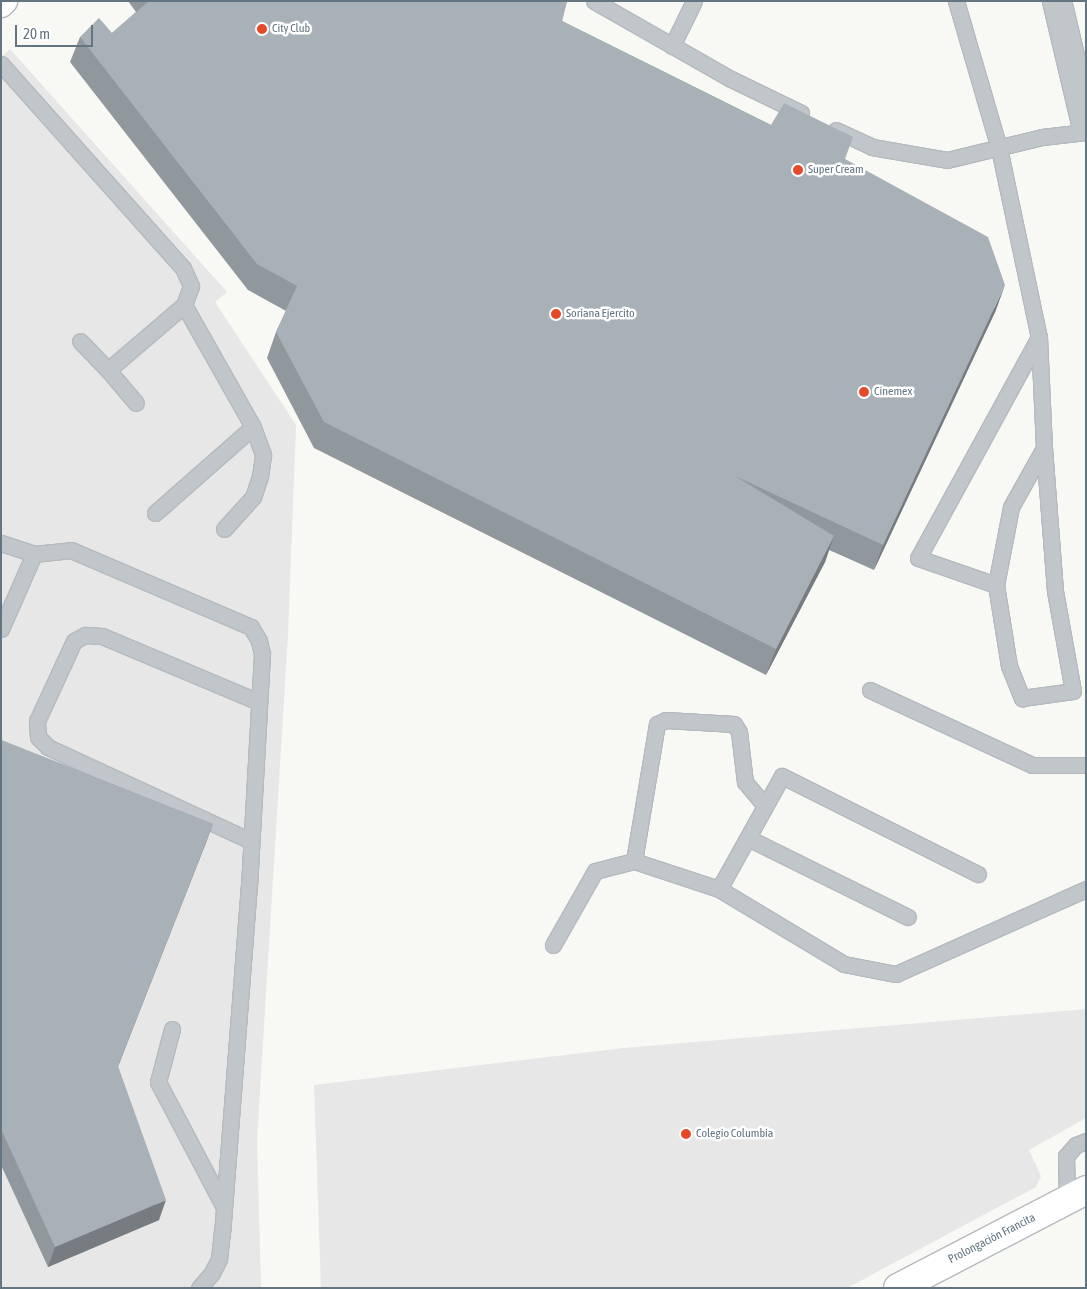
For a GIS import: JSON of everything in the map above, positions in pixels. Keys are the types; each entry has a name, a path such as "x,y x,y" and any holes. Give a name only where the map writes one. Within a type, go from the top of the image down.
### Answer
{"main road":[{"name":"Prolongación Francita","path":"898,1288 1076,1195"}],"street":[{"path":"1057,1 1086,124"}],"lane":[{"path":"594,1 672,46 817,121 872,147 947,160 1042,137 1086,132"},
{"path":"672,46 694,1"},
{"path":"956,1 999,148 1039,337 1044,448 1055,591 1080,691 1022,698 1009,666 996,586 1011,507 1044,448"},
{"path":"1,64 183,268 190,286 184,305 108,370"},
{"path":"184,305 253,427 263,455 260,476 253,497 224,529"},
{"path":"996,586 918,558 1039,337"},
{"path":"80,341 136,403"},
{"path":"155,513 253,427"},
{"path":"1,543 34,554 71,550 251,627 262,654 251,841 224,1207 218,1259 212,1273 199,1288"},
{"path":"1,629 34,554"},
{"path":"251,841 48,747 38,737 37,721 74,641 85,636 102,636 259,702"},
{"path":"870,690 1032,765 1086,765"},
{"path":"634,861 657,724 666,720 734,724 739,732 745,782 765,806"},
{"path":"719,889 782,776 978,874"},
{"path":"748,838 908,917"},
{"path":"553,945 595,871 634,861 719,889 844,964 896,974 1086,889"},
{"path":"172,1029 158,1082 224,1207"},
{"path":"1076,1195 1066,1156 1076,1145 1086,1141"}],"shaded area":[{"path":"10,49 227,292 215,302 296,425 288,634 257,1140 261,1288 1,1288 1,57"},
{"name":"Colegio Columbia","path":"1086,1009 1086,1118 1029,1150 1041,1176 1036,1187 847,1288 321,1288 314,1085 624,1048"}],"building":[{"path":"149,1 567,1 562,21 771,125 784,103 853,137 845,159 988,237 1005,285 883,545 735,476 834,536 776,649 324,422 276,332 297,286 257,264 80,37 99,18 112,33"},
{"path":"1,740 213,824 118,1066 166,1200 55,1247 1,1129"}],"place":[{"name":"City Club","path":"262,29"},
{"name":"Super Cream","path":"798,170"},
{"name":"Soriana Ejercito","path":"556,314"},
{"name":"Cinemex","path":"864,392"},
{"name":"Colegio Columbia","path":"686,1134"}]}
